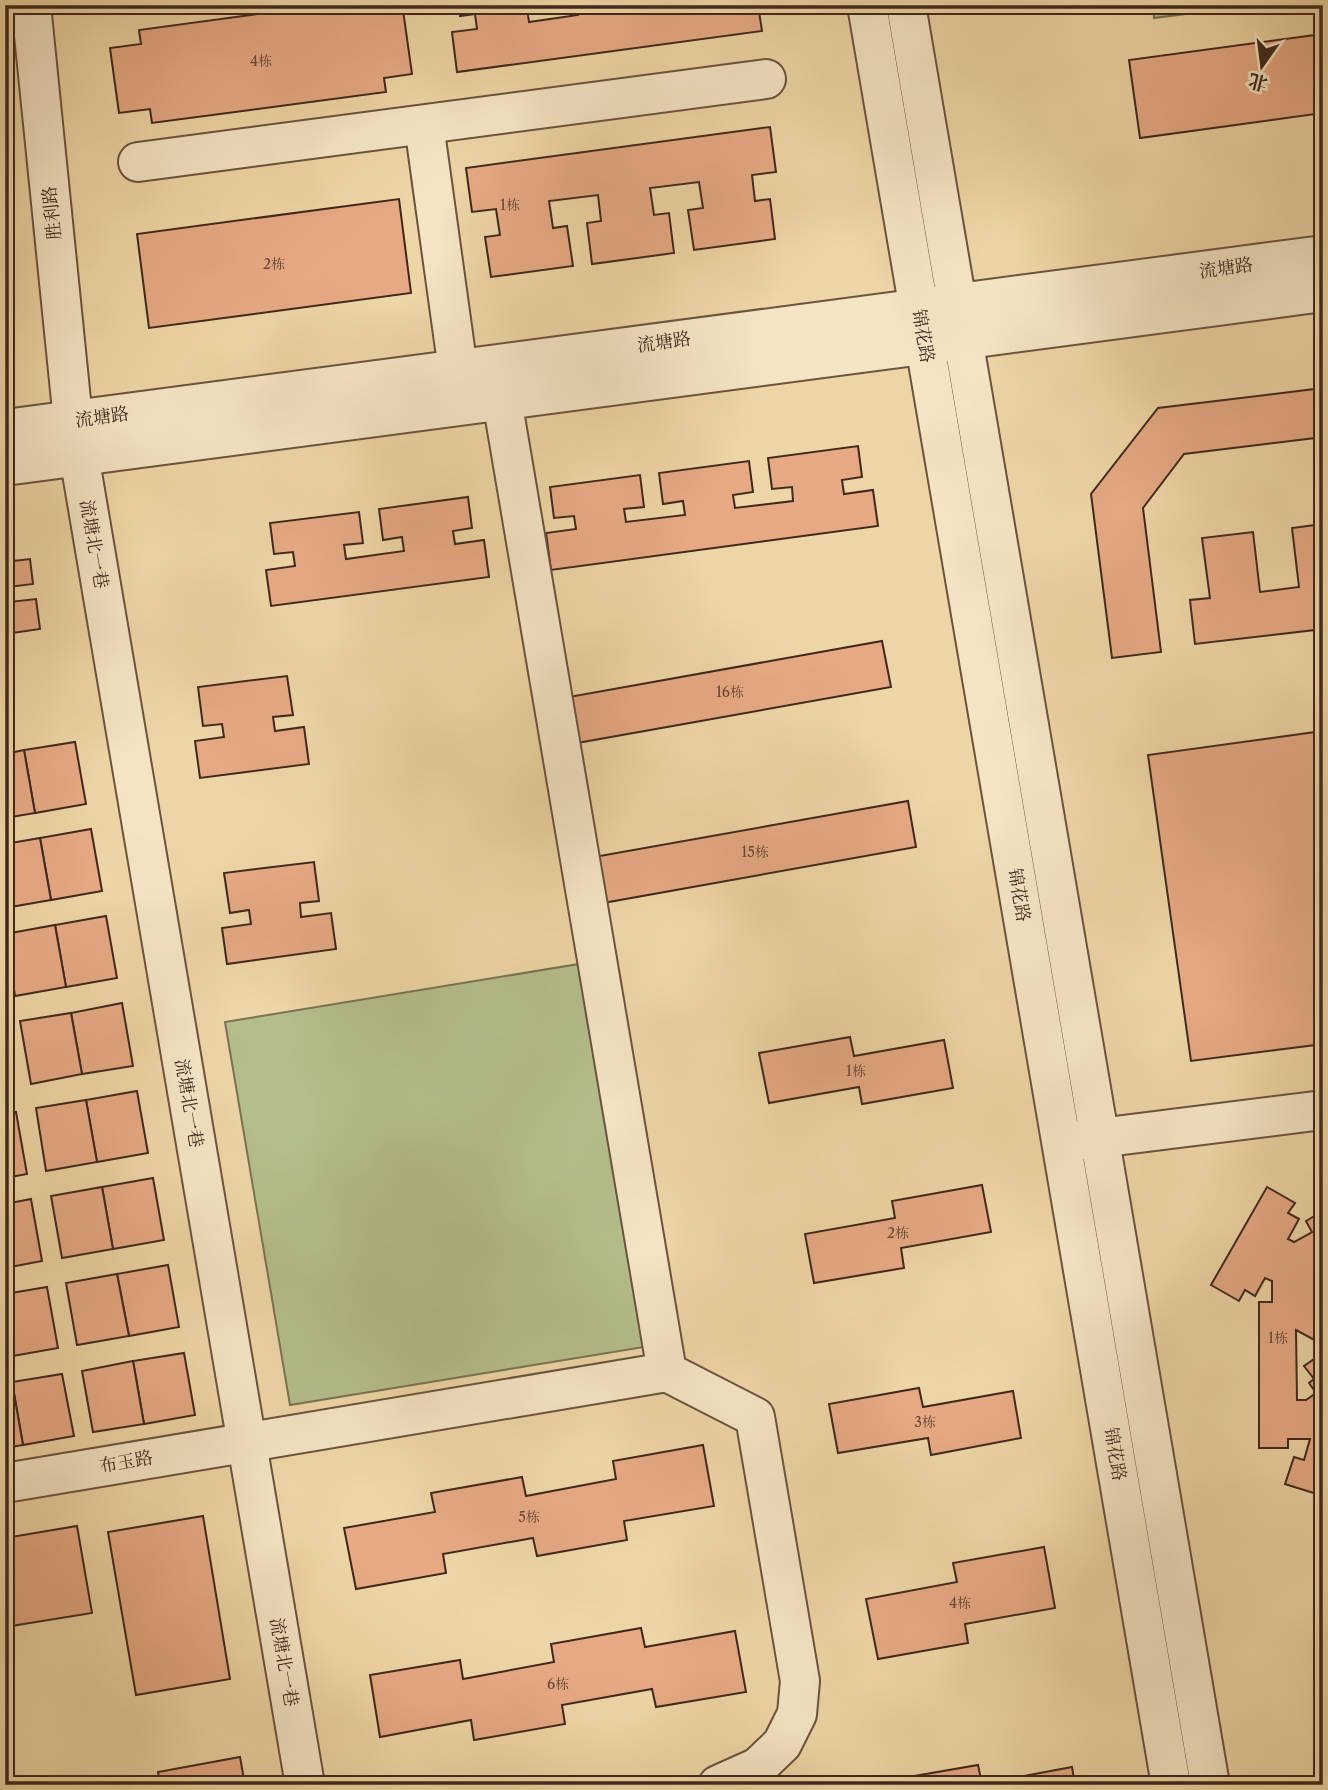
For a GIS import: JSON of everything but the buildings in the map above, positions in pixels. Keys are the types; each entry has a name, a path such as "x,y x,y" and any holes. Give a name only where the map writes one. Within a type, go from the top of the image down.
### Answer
{"street":[{"name":"胜利路","path":"31,5 76,438"},
{"name":"锦花路","path":"867,5 1171,1785"},
{"path":"906,5 1210,1785"},
{"path":"138,162 766,79"},
{"path":"424,125 458,370"},
{"name":"流塘路","path":"5,466 76,438 458,370 960,321 1323,255"},
{"name":"流塘路","path":"960,321 1323,292"},
{"name":"流塘路","path":"5,429 76,438 502,400 922,326"},
{"path":"502,400 667,1372 755,1417 800,1681 797,1714 782,1744 758,1767 718,1785"},
{"name":"流塘北一巷","path":"76,438 304,1785"},
{"path":"1061,1142 1323,1110"},
{"name":"布玉路","path":"5,1483 667,1372"}],"green space":[{"path":"1153,5 1255,5 1154,18"},
{"path":"579,964 644,1347 290,1405 225,1022"}]}
